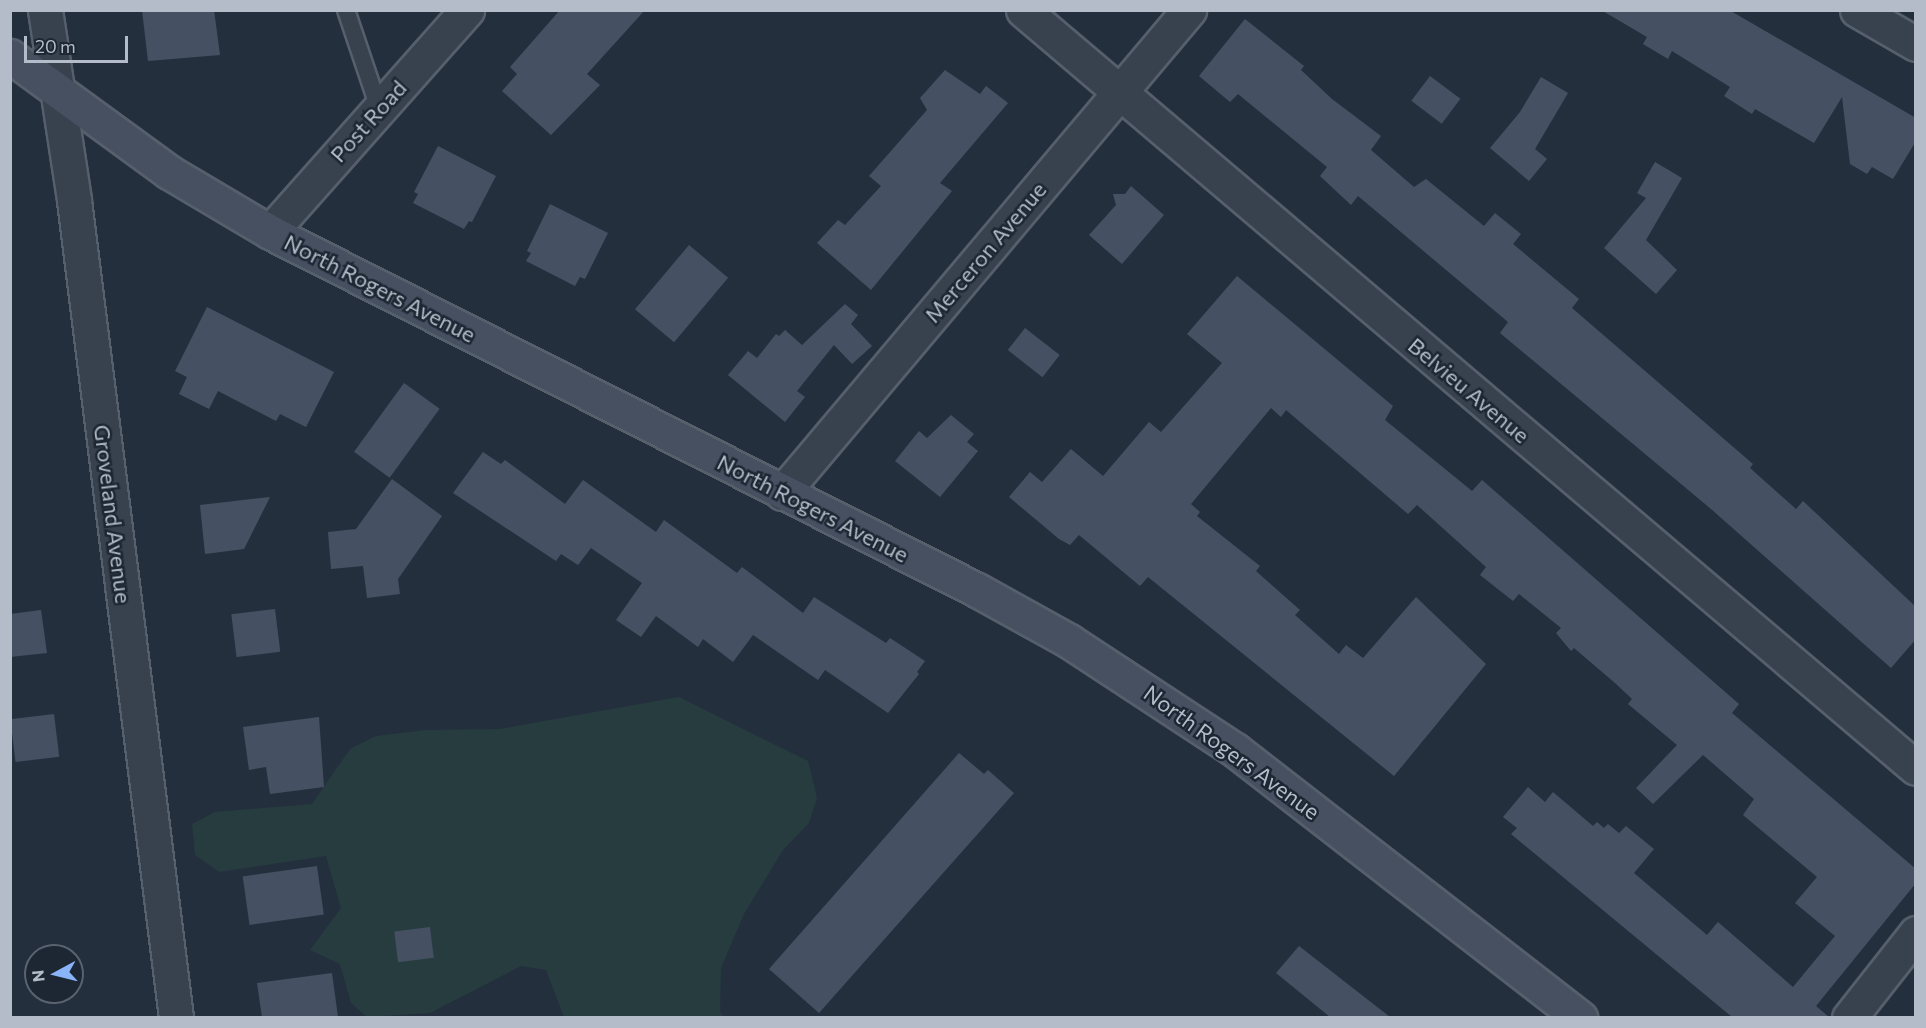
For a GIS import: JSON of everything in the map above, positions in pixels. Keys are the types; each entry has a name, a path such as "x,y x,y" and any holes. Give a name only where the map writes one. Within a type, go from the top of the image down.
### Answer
{"street":[{"name":"Groveland Avenue","path":"45,10 74,200 176,1017"},
{"name":"Post Road","path":"270,232 467,10"},
{"name":"Belvieu Avenue","path":"1023,10 1916,768"},
{"name":"Merceron Avenue","path":"782,493 1189,10"},
{"path":"1857,10 1916,44"},
{"name":"North Rogers Avenue","path":"10,56 170,172 270,232 977,590 1152,693 1339,829 1580,1017"},
{"path":"1849,1017 1916,933"}],"lane":[{"path":"346,10 379,108"}],"green space":[{"path":"679,697 808,761 817,798 809,823 783,850 744,914 721,968 720,1012 725,1018 564,1017 546,970 521,966 430,1013 367,1017 351,1003 340,964 310,950 341,908 326,856 219,872 195,855 192,824 215,812 312,804 350,749 376,736 426,730 500,729"}],"building":[{"path":"142,10 214,10 220,55 148,61"},
{"path":"560,10 645,10 587,74 600,85 551,135 502,91 517,74 510,67"},
{"path":"1601,10 1729,10 1916,118 1916,141 1893,179 1872,167 1867,174 1850,164 1842,97 1814,143 1755,109 1752,114 1724,96 1730,87 1672,51 1668,59 1643,44 1647,37"},
{"path":"1245,19 1304,66 1301,70 1332,99 1381,136 1371,150 1414,187 1426,179 1484,226 1495,213 1521,234 1513,244 1579,299 1572,308 1753,464 1750,468 1796,509 1803,501 1916,607 1916,639 1891,668 1711,509 1500,333 1508,322 1358,196 1351,205 1320,176 1327,167 1238,94 1230,102 1199,76"},
{"path":"945,70 980,94 986,86 1008,103 940,183 952,191 871,290 817,243 838,220 845,225 881,186 869,176 927,110 920,98"},
{"path":"1430,76 1460,99 1442,124 1411,101"},
{"path":"1541,77 1568,93 1535,149 1547,159 1529,181 1490,148 1520,112"},
{"path":"438,146 496,176 472,222 469,221 464,229 413,203 418,194 414,192"},
{"path":"1655,162 1682,178 1646,240 1677,270 1656,294 1604,248 1646,198 1637,193"},
{"path":"1131,186 1164,215 1122,264 1089,235 1116,205 1113,194 1125,194"},
{"path":"550,204 608,233 585,279 580,277 575,286 526,261 531,253 527,251"},
{"path":"689,245 728,278 674,342 635,309"},
{"path":"1237,276 1393,406 1385,420 1472,491 1482,480 1739,704 1732,713 1916,869 1916,883 1816,1006 1829,1017 1732,1017 1511,834 1517,828 1503,817 1528,787 1545,802 1553,792 1593,826 1597,822 1604,828 1608,824 1619,833 1626,826 1654,849 1634,873 1707,935 1718,922 1793,987 1835,936 1795,903 1817,877 1743,815 1754,799 1703,755 1653,804 1636,788 1677,745 1628,704 1632,699 1615,683 1574,648 1571,651 1556,633 1561,628 1519,594 1513,601 1480,575 1486,567 1417,505 1408,514 1286,410 1281,417 1271,408 1191,504 1200,512 1197,516 1260,566 1256,571 1300,610 1295,615 1339,654 1346,645 1363,658 1416,597 1486,664 1394,776 1148,577 1140,586 1079,535 1070,545 1059,539 1009,497 1030,472 1042,482 1071,449 1103,476 1149,422 1161,432 1222,363 1187,334"},
{"path":"845,304 858,315 851,324 872,346 852,364 834,345 797,391 805,397 785,422 728,375 748,351 757,358 776,334 779,336 785,330 802,345"},
{"path":"207,307 334,372 306,427 280,414 276,421 218,391 209,409 179,394 187,377 175,371"},
{"path":"1025,328 1060,355 1042,377 1008,350"},
{"path":"404,383 440,409 390,478 354,452"},
{"path":"951,415 974,434 967,442 978,451 940,497 895,461 919,431 927,438"},
{"path":"483,452 501,464 505,460 565,504 583,480 656,532 664,520 737,573 742,567 803,613 814,597 886,643 890,638 925,661 917,672 919,674 888,713 825,670 818,680 753,635 733,662 703,639 698,647 656,616 641,637 616,620 642,583 591,548 578,565 561,554 556,561 453,493"},
{"path":"392,479 442,516 398,579 400,594 367,598 363,566 331,569 328,532 356,529"},
{"path":"270,497 244,549 205,554 200,505"},
{"path":"275,609 280,652 237,657 231,614"},
{"path":"41,610 47,653 10,657 10,614"},
{"path":"54,714 59,757 16,762 10,719"},
{"path":"319,717 324,787 270,794 266,767 249,770 243,727"},
{"path":"959,753 984,774 988,770 1014,793 819,1013 769,969"},
{"path":"317,866 324,915 250,925 243,876"},
{"path":"430,927 434,958 398,962 394,931"},
{"path":"1299,946 1390,1017 1330,1017 1276,973"},
{"path":"332,973 338,1017 262,1017 257,983"}]}
